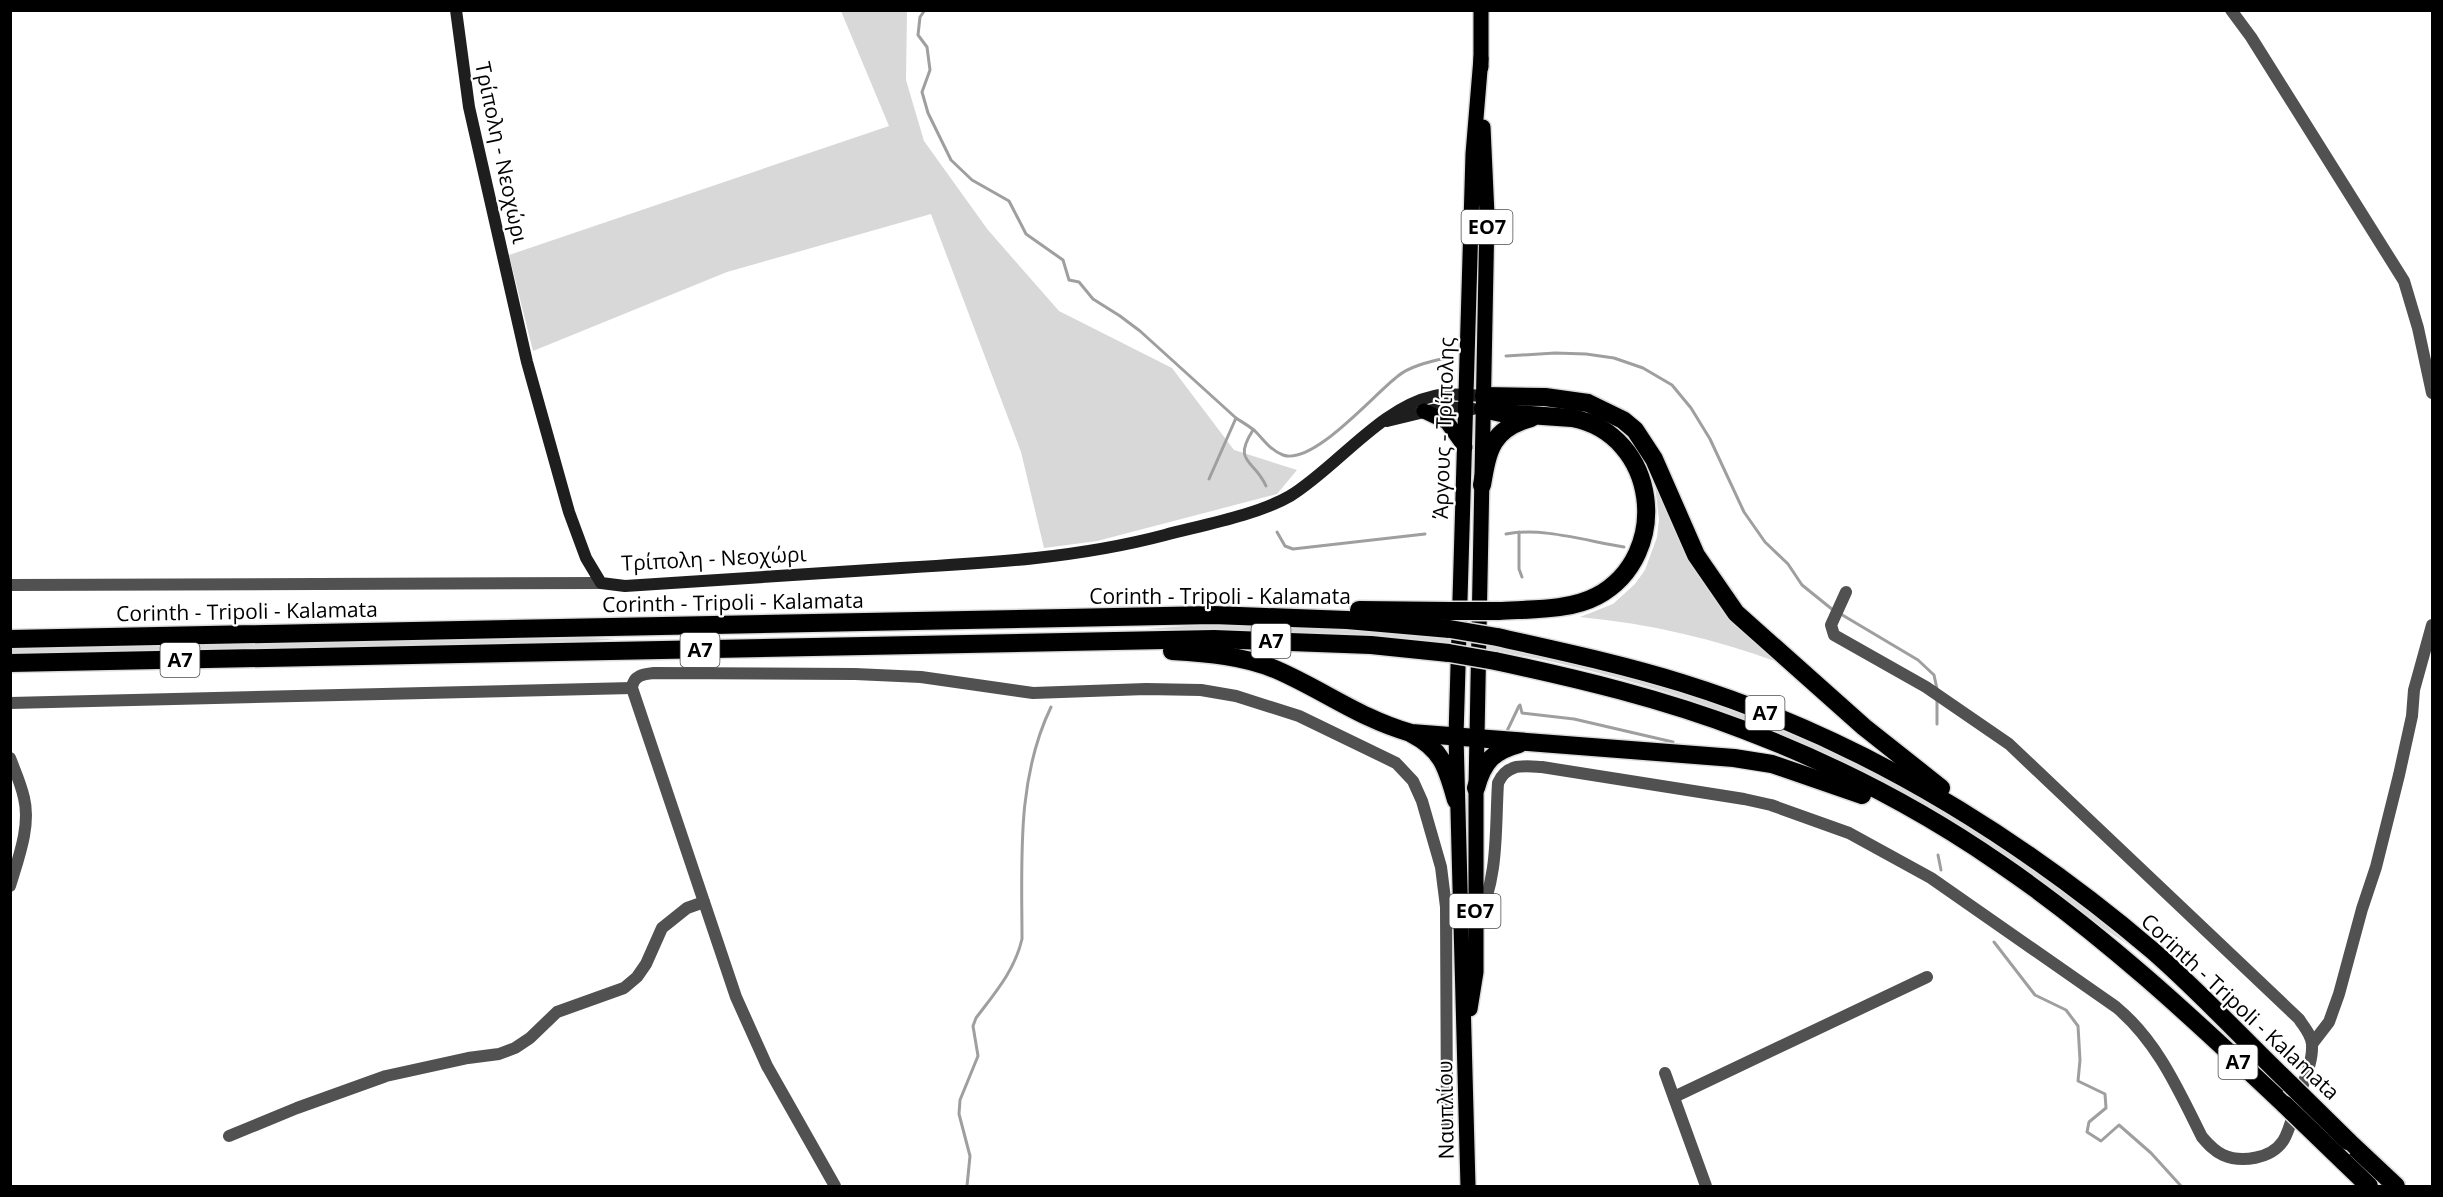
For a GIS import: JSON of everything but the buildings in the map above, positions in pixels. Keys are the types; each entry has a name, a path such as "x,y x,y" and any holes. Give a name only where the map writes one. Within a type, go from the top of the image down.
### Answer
{"highway":[{"path":"1475,402 1545,397 1588,403 1600,407 1629,425 1635,430 1654,459 1696,555 1736,613 1864,727 2011,842"},
{"path":"1450,620 1498,611 1567,605 1596,597 1625,573 1640,548 1646,518 1643,484 1639,472 1623,447 1604,430 1582,420 1537,416 1475,402"},
{"path":"1482,485 1487,457 1494,440 1510,425 1537,416"},
{"name":"Corinth - Tripoli - Kalamata","path":"10,639 1213,615 1372,622 1450,620 1497,637 1638,669 1768,714 1820,736 1894,774 2011,842 2088,899 2208,1001 2396,1186"},
{"name":"Corinth - Tripoli - Kalamata","path":"10,663 1214,639 1299,641 1449,653 1495,661 1631,692 1744,730 1809,758 1936,824 2017,875 2120,955 2369,1186"},
{"path":"1092,642 1252,661 1276,669 1382,724 1411,733 1734,758 1772,764 1936,824"},
{"path":"1411,733 1440,754 1449,773 1456,800"},
{"path":"1476,788 1490,756 1498,751 1527,742"}],"main road":[{"name":"Τρίπολη - Νεοχώρι","path":"456,10 469,107 527,362 569,512 586,558 601,582 625,586 970,564 1053,558 1114,548 1229,518 1288,497 1327,469 1404,406 1440,396 1475,402"},
{"name":"Άργους - Τρίπολης","path":"1476,788 1482,485 1475,402 1487,215 1481,58 1482,10"},
{"name":"Τρίπολη - Νεοχώρι","path":"1386,421 1424,411 1475,402"},
{"name":"Άργους - Τρίπολης","path":"1456,800 1465,447 1475,402"},
{"path":"1424,411 1447,422 1465,447"},
{"name":"Ναυπλίου","path":"1465,1033 1475,985 1476,788"},
{"name":"Ναυπλίου","path":"1456,800 1468,1186"}],"street":[{"path":"2231,10 2251,37 2404,281 2433,393"},
{"path":"10,585 601,582"},
{"path":"1475,926 1487,901 1492,882 1498,783 1512,767 1542,767 1771,805 1849,832 1931,878 2129,1018 2162,1058 2202,1137 2212,1148 2224,1155 2252,1158 2273,1150 2283,1141 2308,1070 2312,1044 2308,1032 2299,1020 2009,744 1926,687 1834,635 1831,625 1846,592"},
{"path":"2312,1044 2329,1022 2376,867 2412,717 2414,690 2433,625"},
{"path":"835,1186 757,1046 736,997 632,688 633,681 639,676 654,673 921,677 1033,693 1146,689 1201,690 1236,696 1299,716 1396,763 1413,781 1422,801 1441,867 1446,907 1447,1125"},
{"path":"10,703 632,688"},
{"path":"10,758 24,797 26,812 25,828 10,886"},
{"path":"229,1136 297,1108 386,1076 468,1058 499,1054 515,1048 530,1038 557,1012 624,988 637,977 646,964 662,928 687,908 704,902"},
{"path":"1674,1097 1927,977"},
{"path":"1665,1073 1706,1186"}],"shaded area":[{"path":"841,11 907,11 906,80 924,141 988,230 1059,311 1172,368 1234,450 1297,470 1277,494 1097,541 1044,548 1021,452 931,214 727,272 533,351 509,255 889,126"},
{"path":"1548,402 1589,410 1642,445 1684,535 1788,666 1737,648 1686,634 1580,617 1613,604 1635,584 1645,570 1657,537 1659,519 1655,486 1642,459 1621,437 1505,408"},
{"path":"1213,624 1360,630 1470,641 1601,669 1722,707 1780,729 1837,755 1894,783 1948,814 2051,882 2098,918 2128,945 1965,830 1813,748 1711,708 1580,668 1492,650 1335,634 1146,629"},
{"path":"616,639 585,642 11,654 10,648"}],"waterway":[{"path":"925,10 920,17 918,35 927,47 930,70 922,92 928,113 951,160 972,180 1009,201 1026,234 1063,260 1069,280 1079,282 1093,299 1140,331 1274,450 1283,455 1296,456 1310,450 1343,426 1403,372 1450,357"},
{"path":"1506,356 1555,353 1614,358 1643,368 1672,385 1691,408 1710,439 1744,512 1765,542 1788,564 1802,585 1833,610"},
{"path":"1209,479 1236,418"},
{"path":"1253,430 1244,449 1245,455 1266,486"},
{"path":"1277,532 1285,546 1293,549 1425,534"},
{"path":"1519,532 1519,569 1522,577"},
{"path":"1506,534 1550,533 1624,547"},
{"path":"1839,613 1918,660 1934,675 1937,689"},
{"path":"1937,699 1937,724"},
{"path":"1520,705 1522,713 1574,719 1673,742"},
{"path":"1507,731 1519,706"},
{"path":"967,1186 970,1156 959,1114 960,1100 978,1056 973,1026 976,1018 1015,961 1022,939 1022,850 1026,792 1040,735 1051,707"},
{"path":"1938,855 1941,870"},
{"path":"1994,942 2035,995 2066,1010 2078,1026 2080,1060 2078,1081 2105,1094 2106,1108 2089,1122 2087,1132 2101,1141 2119,1125 2151,1153 2181,1186"}]}
